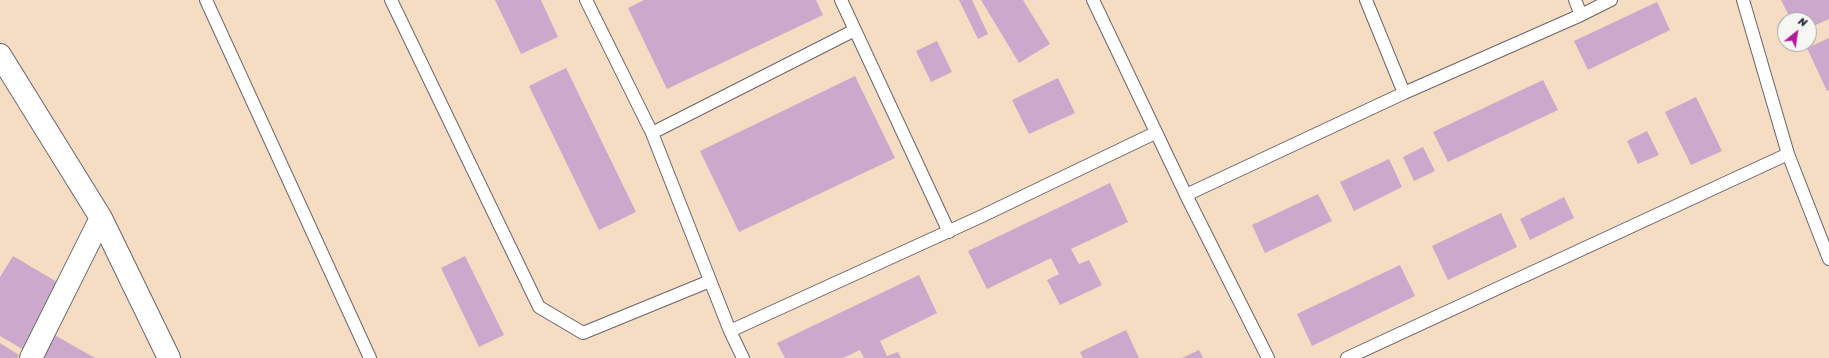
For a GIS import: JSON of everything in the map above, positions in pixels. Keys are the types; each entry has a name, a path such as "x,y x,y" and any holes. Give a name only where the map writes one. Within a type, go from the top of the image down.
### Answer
{"street":[{"path":"0,55 101,218 168,358"},
{"path":"31,358 101,218"}],"lane":[{"path":"206,0 370,358"},
{"path":"391,0 539,307 583,333 710,281"},
{"path":"586,0 652,133 730,331 743,358"},
{"path":"841,0 949,232"},
{"path":"1093,0 1155,132 1268,358"},
{"path":"1366,0 1404,93"},
{"path":"1575,0 1581,15"},
{"path":"1186,195 1404,93 1612,0"},
{"path":"1743,0 1788,154 1829,259"},
{"path":"652,133 855,30"},
{"path":"730,331 949,232 1155,132"},
{"path":"1347,358 1788,154"}],"building":[{"path":"495,0 541,0 558,37 521,54"},
{"path":"644,0 816,0 823,15 667,89 628,8"},
{"path":"959,0 972,0 988,34 978,39"},
{"path":"981,0 1023,0 1050,44 1019,63"},
{"path":"1781,0 1829,0 1829,19 1817,24 1817,12 1787,12"},
{"path":"1657,2 1670,30 1588,70 1574,41"},
{"path":"1829,38 1829,90 1827,91 1809,52 1817,52 1817,43"},
{"path":"937,41 952,72 931,82 916,51"},
{"path":"566,68 636,212 599,230 529,86"},
{"path":"855,76 895,158 739,232 700,151"},
{"path":"1058,78 1075,113 1029,134 1012,100"},
{"path":"1543,80 1558,110 1448,162 1433,132"},
{"path":"1696,97 1722,151 1691,165 1665,112"},
{"path":"1647,131 1659,155 1638,164 1627,141"},
{"path":"1423,147 1435,171 1414,181 1403,157"},
{"path":"1389,159 1402,187 1354,211 1340,182"},
{"path":"1110,183 1128,222 1071,249 1079,264 1089,260 1102,285 1060,305 1047,280 1059,274 1051,258 987,289 968,251"},
{"path":"1318,194 1332,221 1265,253 1252,225"},
{"path":"1564,197 1574,218 1530,240 1520,219"},
{"path":"1501,213 1517,247 1448,280 1432,246"},
{"path":"13,256 62,285 24,350 0,336 0,277"},
{"path":"465,256 504,335 479,347 441,268"},
{"path":"1400,265 1415,296 1312,346 1297,314"},
{"path":"919,275 937,313 880,341 887,356 898,352 901,358 864,358 860,350 843,358 785,358 777,343"},
{"path":"1126,330 1139,358 1083,358 1080,352"},
{"path":"51,333 95,358 40,358"},
{"path":"0,343 19,355 17,358 0,358"},
{"path":"1199,350 1203,358 1182,358"}]}
